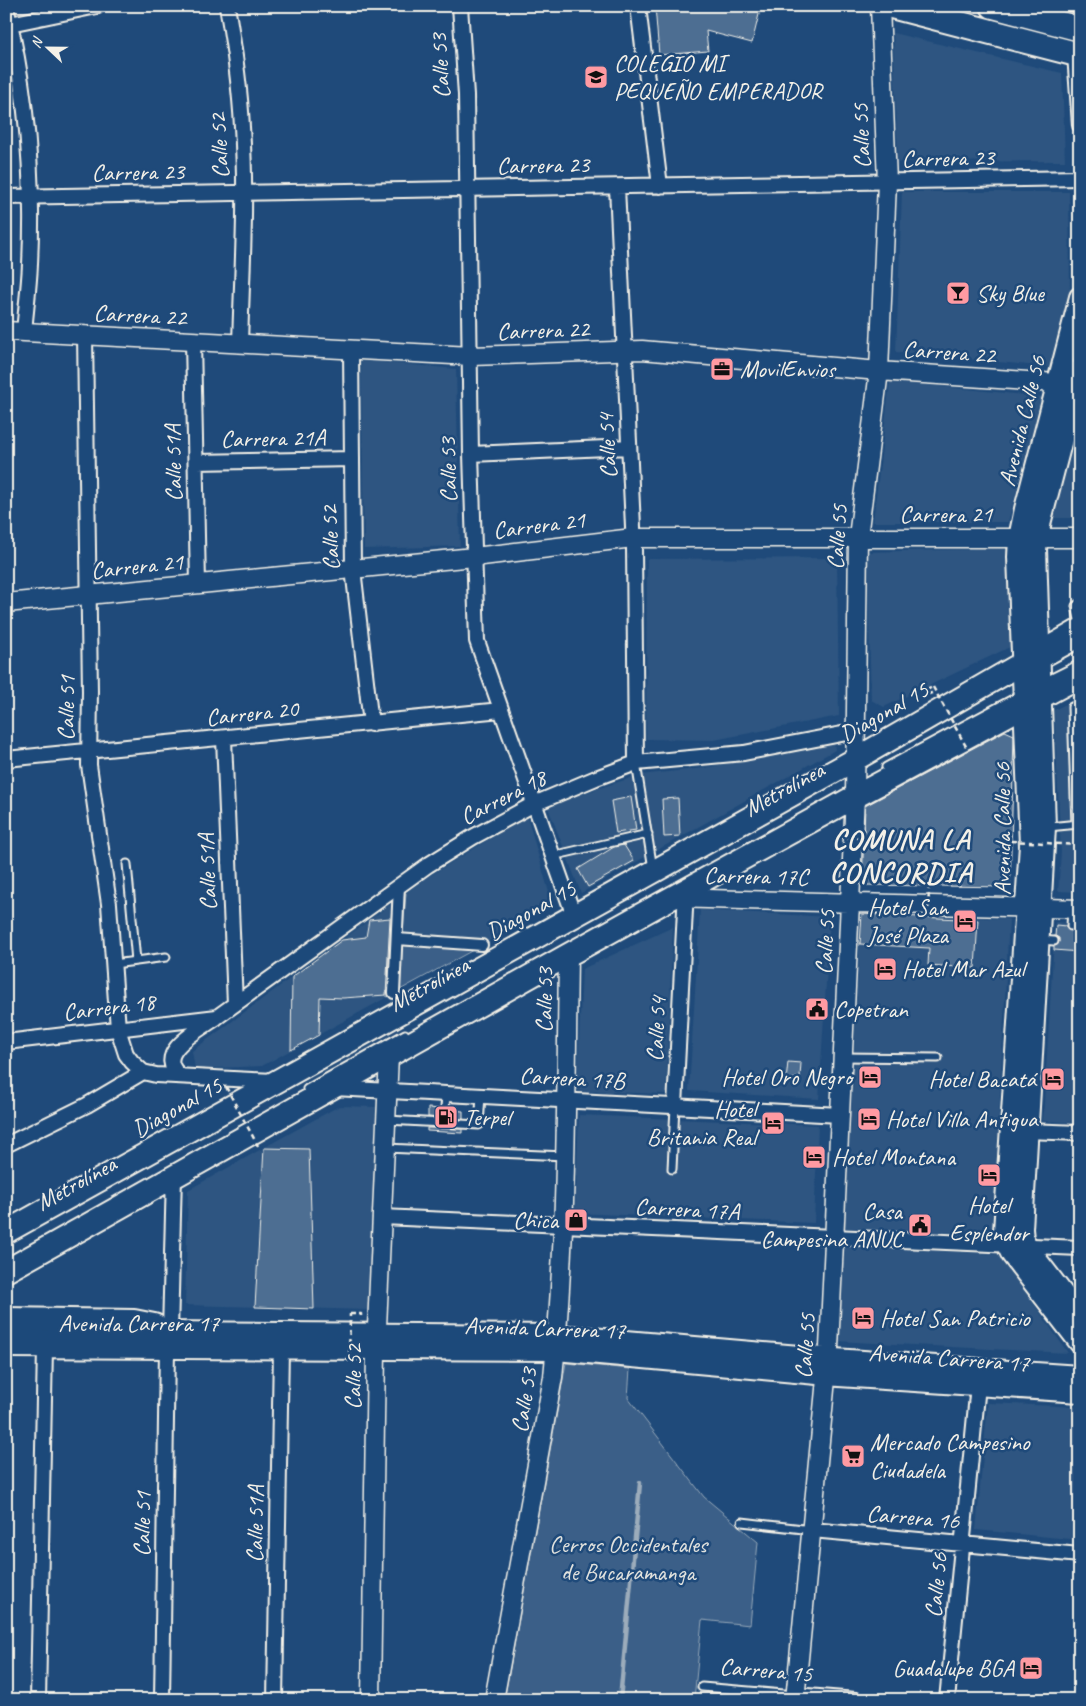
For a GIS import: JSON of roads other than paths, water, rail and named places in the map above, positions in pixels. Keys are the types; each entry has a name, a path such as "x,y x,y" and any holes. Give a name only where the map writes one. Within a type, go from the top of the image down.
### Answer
{"highway":[{"path":"891,6 1078,54"},
{"path":"993,6 1080,29"}],"main road":[{"name":"Avenida Calle 56","path":"1080,297 1073,381 1028,538 1036,571 1030,680 1030,826 1034,907 1047,940 1028,1131 1022,1229 1023,1239 1028,1247 1080,1316"},
{"name":"Diagonal 15","path":"6,1232 654,872 855,778 1030,680 1080,630"},
{"name":"Diagonal 15","path":"6,1271 568,955 681,895 855,778 1030,680 1080,676"},
{"name":"Avenida Calle 56","path":"1030,680 1045,827 1034,907 1004,1231 1008,1246 1017,1262 1080,1343"},
{"path":"6,1319 134,1321 154,1326 169,1341"},
{"name":"Avenida Carrera 17","path":"6,1331 281,1349 377,1342"},
{"name":"Avenida Carrera 17","path":"6,1347 45,1348 169,1341 557,1342 828,1366 978,1384 1080,1392"},
{"name":"Avenida Carrera 17","path":"828,1366 1080,1376"}],"street":[{"path":"10,24 97,6"},
{"name":"Calle 52","path":"227,6 239,85 243,128 244,193 240,344"},
{"name":"Calle 53","path":"460,6 466,95 471,454 477,640 574,916"},
{"path":"638,6 660,186"},
{"name":"Calle 55","path":"795,1697 828,1366 857,731 858,537 879,371 887,182 880,6"},
{"path":"1079,6 1080,14"},
{"path":"6,7 20,81 28,139 30,196 30,264 15,332"},
{"path":"1078,54 1080,125"},
{"name":"Carrera 23","path":"6,197 1080,178"},
{"name":"Calle 54","path":"618,187 633,538 636,763"},
{"name":"Carrera 22","path":"15,332 471,356 625,350 879,371 1073,381"},
{"name":"Calle 51","path":"85,335 88,752 109,904 118,1029 126,1054 143,1072"},
{"name":"Calle 51A","path":"193,341 198,584"},
{"name":"Calle 52","path":"351,350 353,568 371,724"},
{"path":"471,454 629,447"},
{"name":"Carrera 21A","path":"196,462 352,459"},
{"name":"Carrera 21","path":"6,603 474,556 633,538 1080,538"},
{"name":"Carrera 20","path":"6,759 501,710"},
{"name":"Carrera 18","path":"181,1076 174,1071 171,1064 172,1055 177,1047 428,865 473,837 534,804 636,763 744,753 857,731"},
{"name":"Calle 51A","path":"224,738 235,1004"},
{"path":"394,994 399,886"},
{"name":"Calle 54","path":"675,1106 681,895"},
{"name":"Carrera 17C","path":"681,895 1076,908"},
{"path":"397,939 482,945"},
{"name":"Calle 53","path":"494,1700 553,1377 557,1342 564,1225 568,955"},
{"name":"Carrera 18","path":"6,1042 217,1017"},
{"name":"Calle 52","path":"371,1700 377,1342 389,1055"},
{"path":"6,1145 87,1105 143,1072 156,1075 278,1081"},
{"name":"Carrera 17B","path":"331,1088 840,1115"},
{"path":"1028,1131 1080,1133"},
{"name":"Calle 51","path":"162,1700 174,1175"},
{"name":"Carrera 17A","path":"382,1217 1080,1248"},
{"path":"38,1700 45,1348"},
{"name":"Calle 51A","path":"275,1700 281,1349"},
{"name":"Calle 56","path":"947,1700 978,1384"},
{"name":"Carrera 16","path":"812,1530 1080,1555"},
{"name":"Carrera 15","path":"795,1697 856,1700"}],"lane":[{"path":"1080,603 1076,606 1080,624"},
{"path":"882,770 1030,680 1080,644"},
{"path":"1030,680 1080,664"},
{"path":"1045,827 1078,824 1072,708 1080,704"},
{"path":"636,763 654,872"},
{"path":"552,856 648,834"},
{"path":"127,864 136,961"},
{"path":"1071,926 1076,908"},
{"path":"114,964 166,957"},
{"name":"Metrolínea","path":"441,999 450,994"},
{"name":"Metrolínea","path":"389,1028 415,1014"},
{"name":"Metrolínea","path":"296,1095 414,1029"},
{"name":"Metrolínea","path":"319,1067 380,1033"},
{"path":"843,1057 938,1058"},
{"path":"444,1123 446,1094"},
{"path":"387,1120 479,1125 481,1096"},
{"name":"Calle 54","path":"672,1169 675,1106"},
{"path":"385,1148 565,1156"},
{"name":"Carrera 16","path":"742,1522 812,1530"},
{"name":"Carrera 15","path":"702,1687 795,1697"}],"waterway":[{"path":"620,1700 640,1483"}],"place":[{"name":"COLEGIO MI PEQUEÑO EMPERADOR","path":"596,77"},
{"name":"Sky Blue","path":"958,293"},
{"name":"MovilEnvios","path":"722,369"},
{"name":"Hotel San José Plaza","path":"965,921"},
{"name":"Hotel Mar Azul","path":"885,969"},
{"name":"Copetran","path":"817,1009"},
{"name":"Hotel Oro Negro","path":"870,1077"},
{"name":"Hotel Bacatá","path":"1053,1079"},
{"name":"Terpel","path":"446,1117"},
{"name":"Hotel Villa Antigua","path":"869,1119"},
{"name":"Hotel Britania Real","path":"773,1123"},
{"name":"Hotel Montana","path":"814,1157"},
{"name":"Hotel Esplendor","path":"989,1175"},
{"name":"Chica","path":"576,1220"},
{"name":"Casa Campesina ANUC","path":"920,1225"},
{"name":"Hotel San Patricio","path":"863,1318"},
{"name":"Mercado Campesino Ciudadela","path":"853,1456"},
{"name":"Guadalupe BGA","path":"1031,1668"}],"district":[{"name":"COMUNA LA CONCORDIA","path":"901,856"}],"park label":[{"name":"Cerros Occidentales de Bucaramanga","path":"628,1558"}]}
